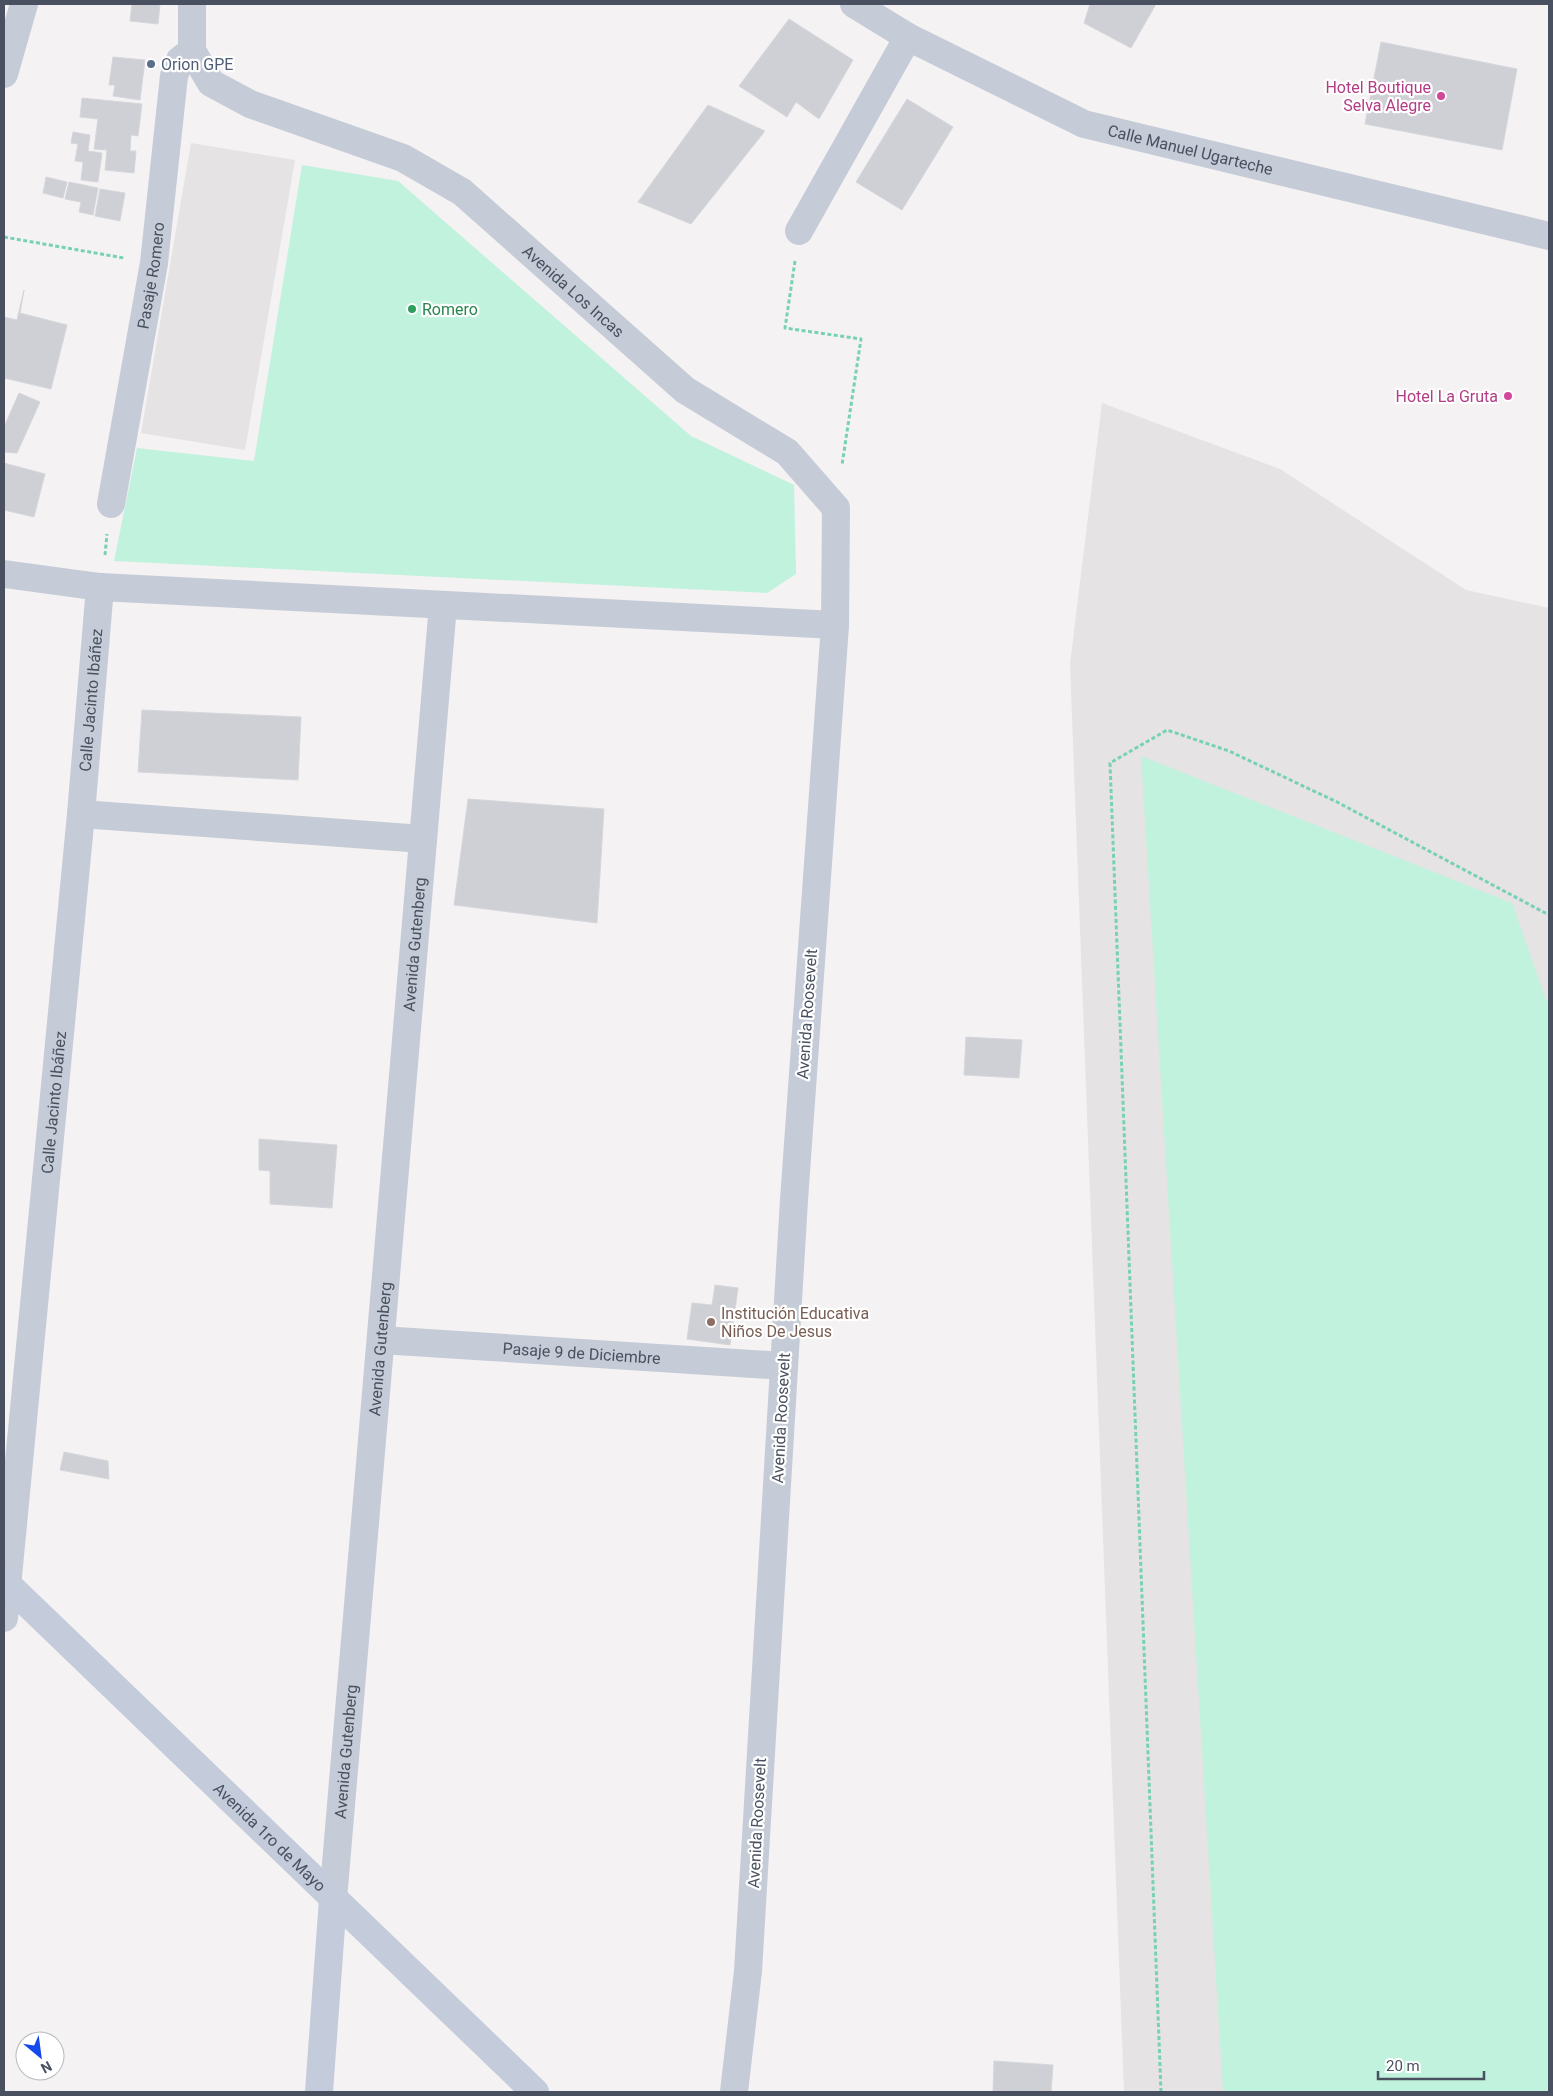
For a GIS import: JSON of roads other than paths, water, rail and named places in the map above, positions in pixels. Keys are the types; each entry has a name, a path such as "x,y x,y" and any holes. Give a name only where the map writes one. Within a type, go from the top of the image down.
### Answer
{"main road":[{"name":"Avenida 1ro de Mayo","path":"5,1583 535,2092"},
{"name":"Avenida Gutenberg","path":"319,2092 333,1899"}],"street":[{"path":"4,74 24,4"},
{"path":"192,4 192,51"},
{"name":"Calle Manuel Ugarteche","path":"854,4 908,37 1084,124 1549,236"},
{"path":"799,232 908,37"},
{"name":"Pasaje Romero","path":"111,504 154,263 174,76 180,60 192,51"},
{"name":"Avenida Los Incas","path":"192,51 211,83 250,104 402,158 462,192 685,390 787,452 836,508 835,624"},
{"path":"4,574 100,587 835,624"},
{"name":"Calle Jacinto Ibáñez","path":"4,1618 5,1583 81,814 100,587"},
{"name":"Avenida Gutenberg","path":"333,1899 443,605"},
{"name":"Avenida Roosevelt","path":"734,2092 748,1971 784,1366 835,624"},
{"path":"81,814 423,839"},
{"name":"Pasaje 9 de Diciembre","path":"380,1340 784,1366"}],"place":[{"name":"Orion GPE","path":"151,64"},
{"name":"Hotel Boutique Selva Alegre","path":"1441,96"},
{"name":"Romero","path":"412,309"},
{"name":"Hotel La Gruta","path":"1508,396"},
{"name":"Institución Educativa Niños De Jesus","path":"711,1322"}]}
